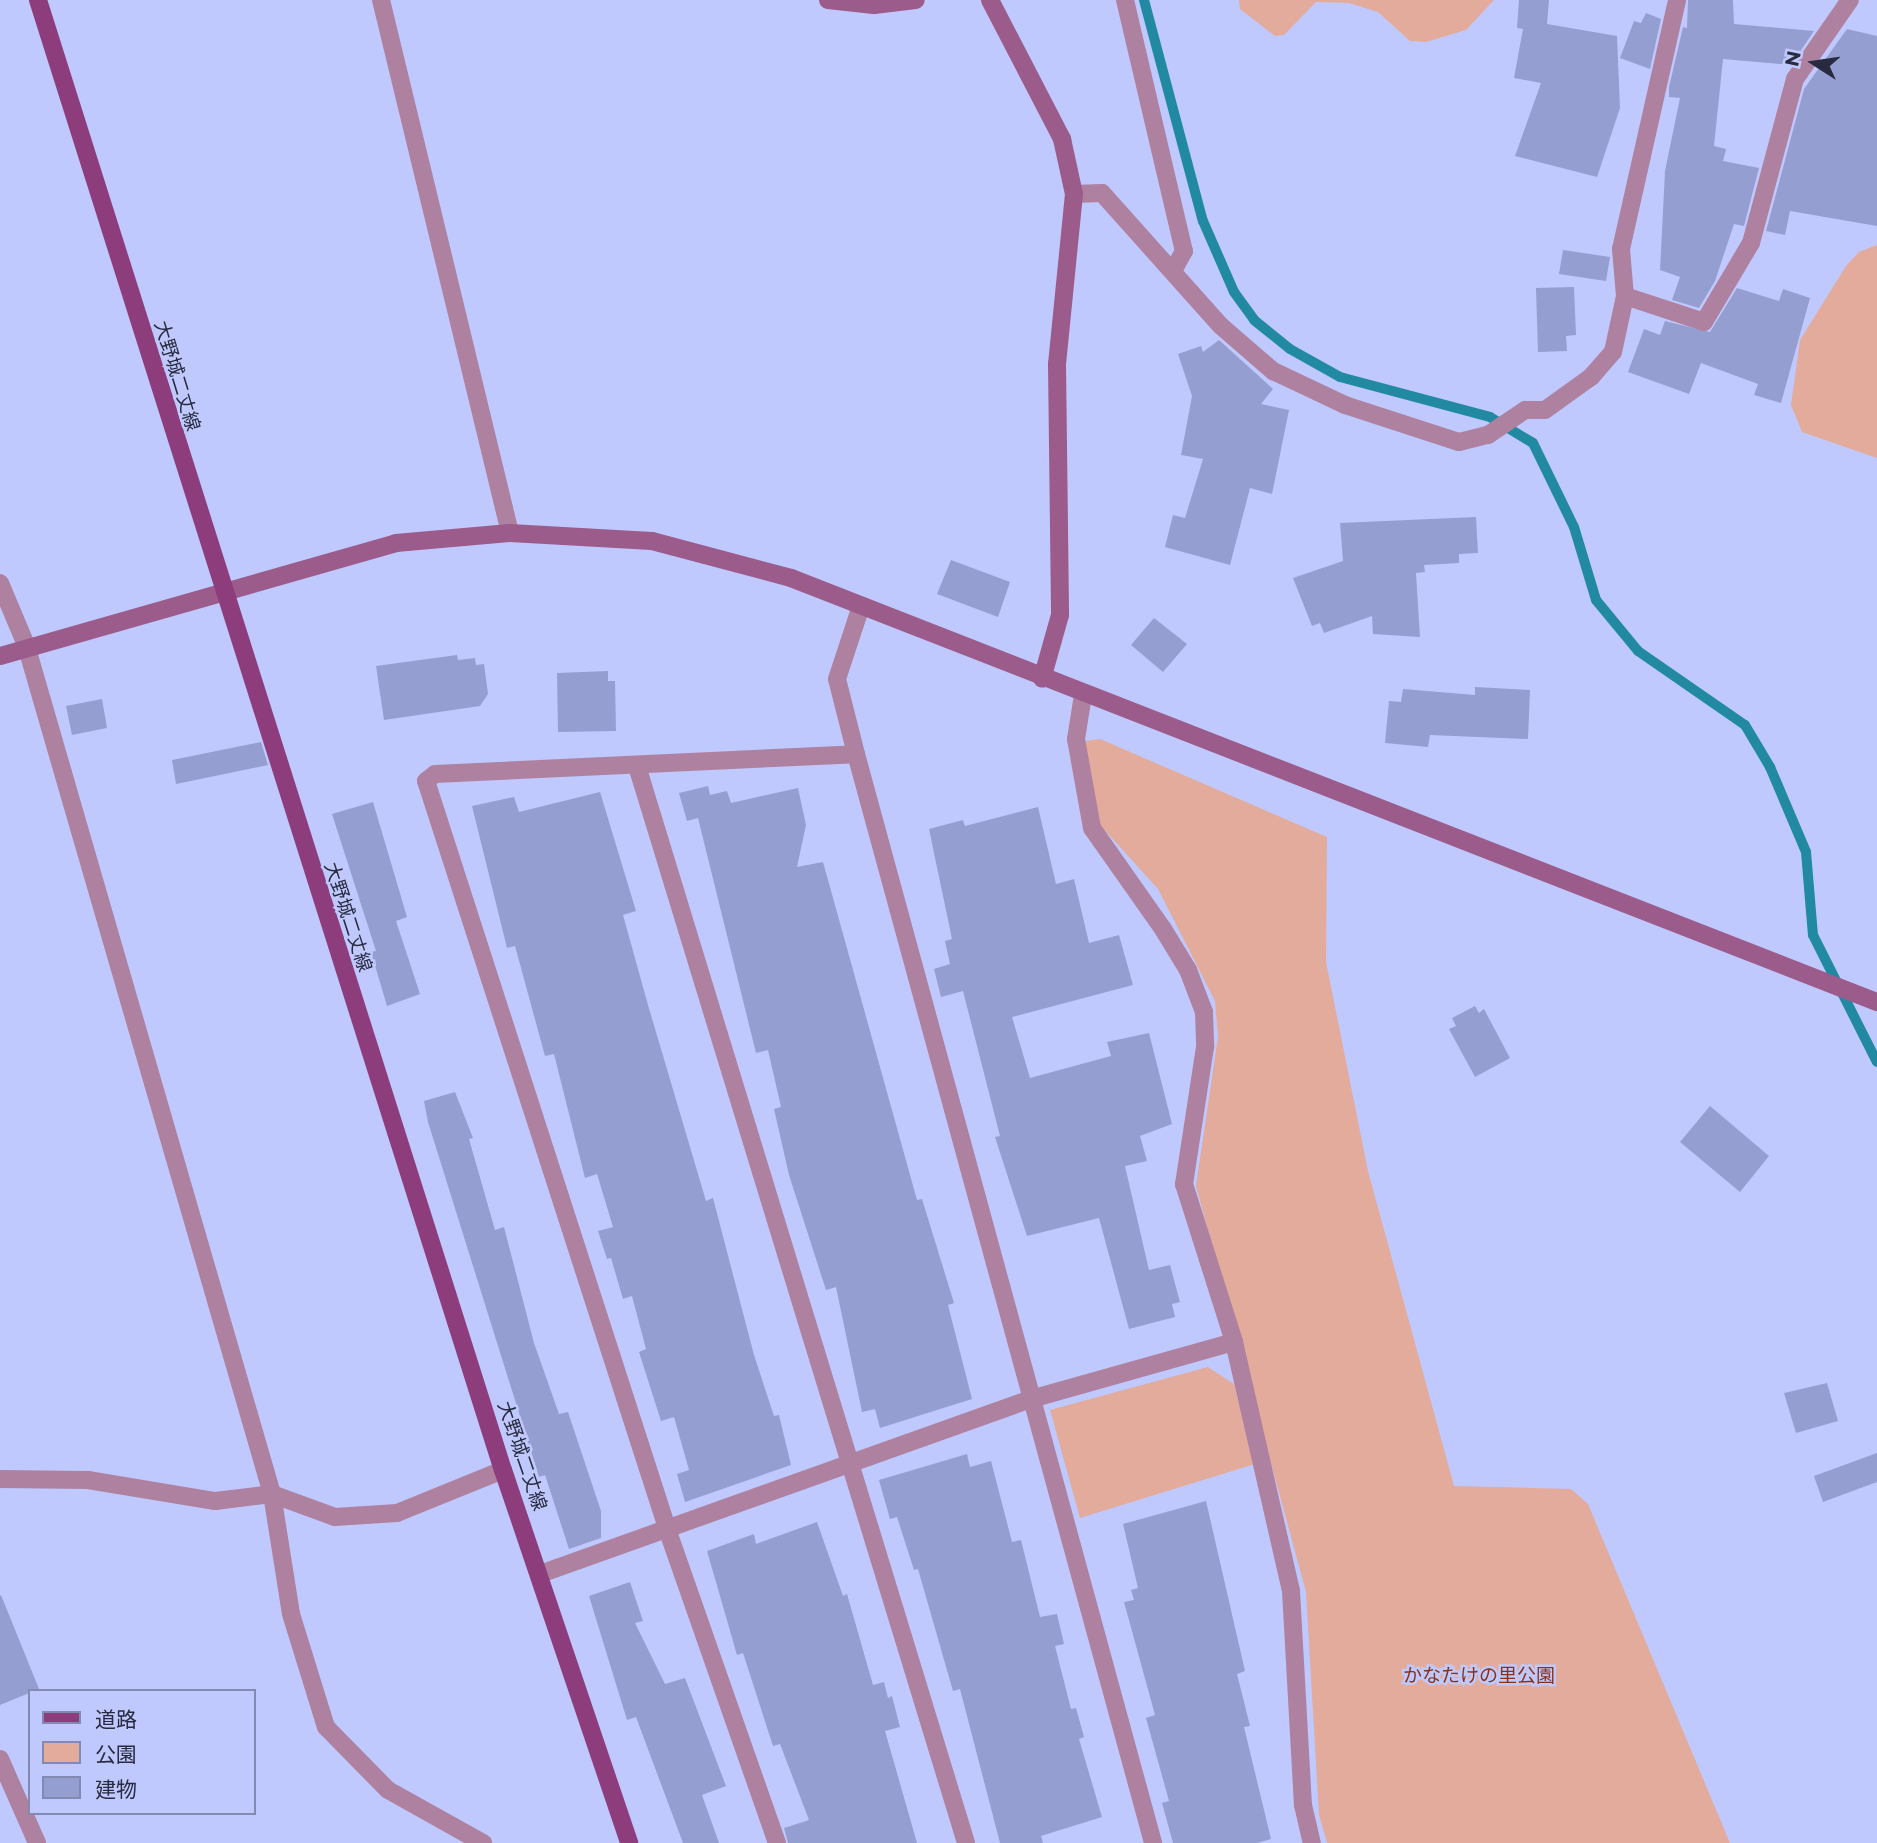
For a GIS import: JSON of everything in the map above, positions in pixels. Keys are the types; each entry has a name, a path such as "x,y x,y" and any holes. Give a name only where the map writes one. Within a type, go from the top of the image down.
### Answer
{"main road":[{"name":"大野城二丈線","path":"38,0 222,591 503,1470 629,1843"}],"street":[{"path":"381,0 510,533"},
{"path":"828,0 874,5 916,0"},
{"path":"990,0 1062,139 1074,194 1057,365 1060,615 1042,679"},
{"path":"1125,0 1184,251 1174,269"},
{"path":"1074,194 1102,193 1174,269 1221,326 1273,371 1345,405 1460,442 1488,435 1525,410 1545,410 1591,377 1613,352 1625,296 1621,249 1677,0"},
{"path":"1625,296 1704,322 1751,243 1795,79 1850,0"},
{"path":"0,656 26,645 396,543 510,533 652,541 720,555 861,606 1083,695 1877,1002"},
{"path":"0,583 26,645 272,1494 291,1614 326,1727 388,1790 483,1843"},
{"path":"861,606 837,679 1153,1843"},
{"path":"1083,695 1076,739 1092,828 1176,950 1204,1012 1205,1047 1184,1184 1234,1342 1291,1591 1303,1805 1312,1843"},
{"path":"777,1843 668,1531 426,781 435,774 856,754"},
{"path":"637,766 966,1843"},
{"path":"540,1574 668,1531 1031,1399 1234,1342"},
{"path":"0,1479 88,1480 215,1502 272,1494 335,1517 397,1513 503,1470"},
{"path":"0,1759 37,1843"}],"green space":[{"path":"1239,0 1494,0 1466,30 1426,42 1410,41 1378,12 1349,3 1316,2 1284,35 1275,36 1240,9"},
{"path":"1877,245 1877,458 1802,432 1791,405 1800,340 1846,266 1859,252"},
{"name":"かなたけの里公園","path":"1100,739 1327,837 1326,962 1368,1171 1454,1486 1571,1489 1588,1504 1730,1843 1327,1843 1319,1815 1306,1592 1196,1186 1218,1037 1215,1001 1158,889 1100,825 1084,751 1086,741"},
{"path":"1208,1367 1234,1384 1255,1464 1080,1518 1050,1410"}],"building":[{"path":"1519,0 1549,0 1547,24 1617,36 1620,108 1597,177 1515,156 1541,83 1514,78 1523,29 1517,28"},
{"path":"1688,0 1733,0 1734,24 1814,31 1791,65 1723,59 1714,146 1726,149 1723,161 1759,168 1744,226 1734,224 1715,281 1699,308 1672,300 1680,277 1660,270 1665,171 1680,98 1669,97 1669,87 1683,27 1687,28"},
{"path":"1646,13 1661,19 1650,69 1620,58 1634,21 1641,23"},
{"path":"1847,29 1877,36 1877,226 1790,211 1785,235 1766,231 1804,89"},
{"path":"1563,250 1610,257 1606,281 1559,274"},
{"path":"1574,287 1576,335 1566,336 1567,351 1538,352 1536,288"},
{"path":"1737,288 1779,301 1783,289 1810,298 1781,403 1754,395 1758,384 1701,363 1689,394 1628,372 1644,329 1660,335 1665,321 1710,332"},
{"path":"1219,340 1273,389 1261,404 1289,410 1272,494 1250,488 1230,565 1165,547 1173,515 1185,518 1203,459 1181,455 1192,396 1178,354 1201,346 1203,352"},
{"path":"1476,517 1478,553 1459,554 1459,563 1424,565 1425,572 1416,573 1420,637 1373,634 1372,616 1324,633 1320,623 1312,626 1293,578 1343,561 1340,523"},
{"path":"951,560 1010,582 998,617 937,594"},
{"path":"1154,618 1187,644 1163,672 1131,645"},
{"path":"457,655 458,660 475,658 476,665 484,664 488,694 480,706 384,720 376,666"},
{"path":"608,671 608,681 615,681 616,731 558,732 557,673"},
{"path":"1475,687 1530,690 1528,739 1430,735 1428,747 1385,743 1389,701 1401,702 1403,689 1475,695"},
{"path":"102,699 107,728 72,735 66,706"},
{"path":"261,742 268,765 176,784 172,760"},
{"path":"708,786 710,795 727,791 731,803 798,788 806,825 797,867 823,862 917,1200 922,1199 954,1303 948,1305 972,1399 880,1428 875,1409 862,1412 836,1287 826,1290 789,1175 774,1109 781,1107 768,1050 756,1053 698,818 687,821 679,793"},
{"path":"600,792 636,911 623,915 648,1005 706,1201 713,1198 754,1355 774,1416 779,1415 791,1465 685,1502 677,1474 689,1470 674,1417 661,1421 639,1352 646,1349 632,1296 623,1299 611,1258 607,1259 598,1231 613,1227 597,1174 585,1178 554,1054 545,1056 515,946 507,948 472,806 514,797 519,812"},
{"path":"373,802 407,917 396,921 420,994 387,1006 371,952 376,951 332,814"},
{"path":"1038,807 1056,884 1074,879 1089,943 1119,935 1133,985 1012,1017 1030,1078 1111,1056 1107,1042 1149,1033 1172,1124 1140,1136 1147,1161 1125,1166 1149,1270 1170,1265 1180,1302 1172,1304 1175,1317 1129,1329 1099,1218 1027,1236 995,1137 1000,1136 963,991 941,997 934,969 950,964 945,941 952,939 929,829 963,820 965,826"},
{"path":"1475,1006 1479,1013 1484,1009 1510,1058 1475,1077 1449,1029 1456,1026 1452,1018"},
{"path":"455,1092 473,1138 469,1139 495,1230 504,1227 534,1343 559,1414 568,1412 601,1511 601,1538 569,1549 545,1475 539,1477 428,1122 424,1101"},
{"path":"1710,1106 1769,1156 1740,1192 1680,1142"},
{"path":"1827,1383 1838,1421 1796,1433 1784,1393"},
{"path":"1877,1453 1877,1482 1823,1502 1814,1476"},
{"path":"967,1454 970,1467 991,1461 1012,1542 1021,1540 1040,1617 1057,1614 1064,1644 1055,1646 1071,1709 1076,1708 1084,1737 1079,1739 1102,1817 1041,1836 1043,1843 1000,1843 960,1689 953,1691 918,1569 914,1570 897,1517 890,1519 879,1480"},
{"path":"1206,1501 1245,1671 1237,1674 1250,1726 1244,1727 1271,1839 1257,1843 1173,1843 1162,1803 1169,1801 1146,1718 1155,1715 1124,1602 1134,1600 1131,1590 1138,1588 1123,1524"},
{"path":"817,1522 843,1596 847,1594 873,1685 884,1682 888,1698 892,1696 900,1727 885,1731 917,1843 788,1843 784,1828 809,1820 780,1744 773,1746 743,1653 737,1655 707,1551 754,1534 756,1544"},
{"path":"630,1582 643,1621 635,1623 665,1684 685,1678 726,1786 702,1795 719,1843 683,1843 636,1717 627,1720 589,1596"},
{"path":"0,1596 39,1689 28,1689 28,1694 0,1705"}],"waterway":[{"path":"1144,0 1203,221 1234,292 1254,320 1290,349 1340,377 1490,417 1533,443 1574,527 1596,600 1638,651 1745,725 1770,767 1806,852 1813,935 1877,1062"}]}
